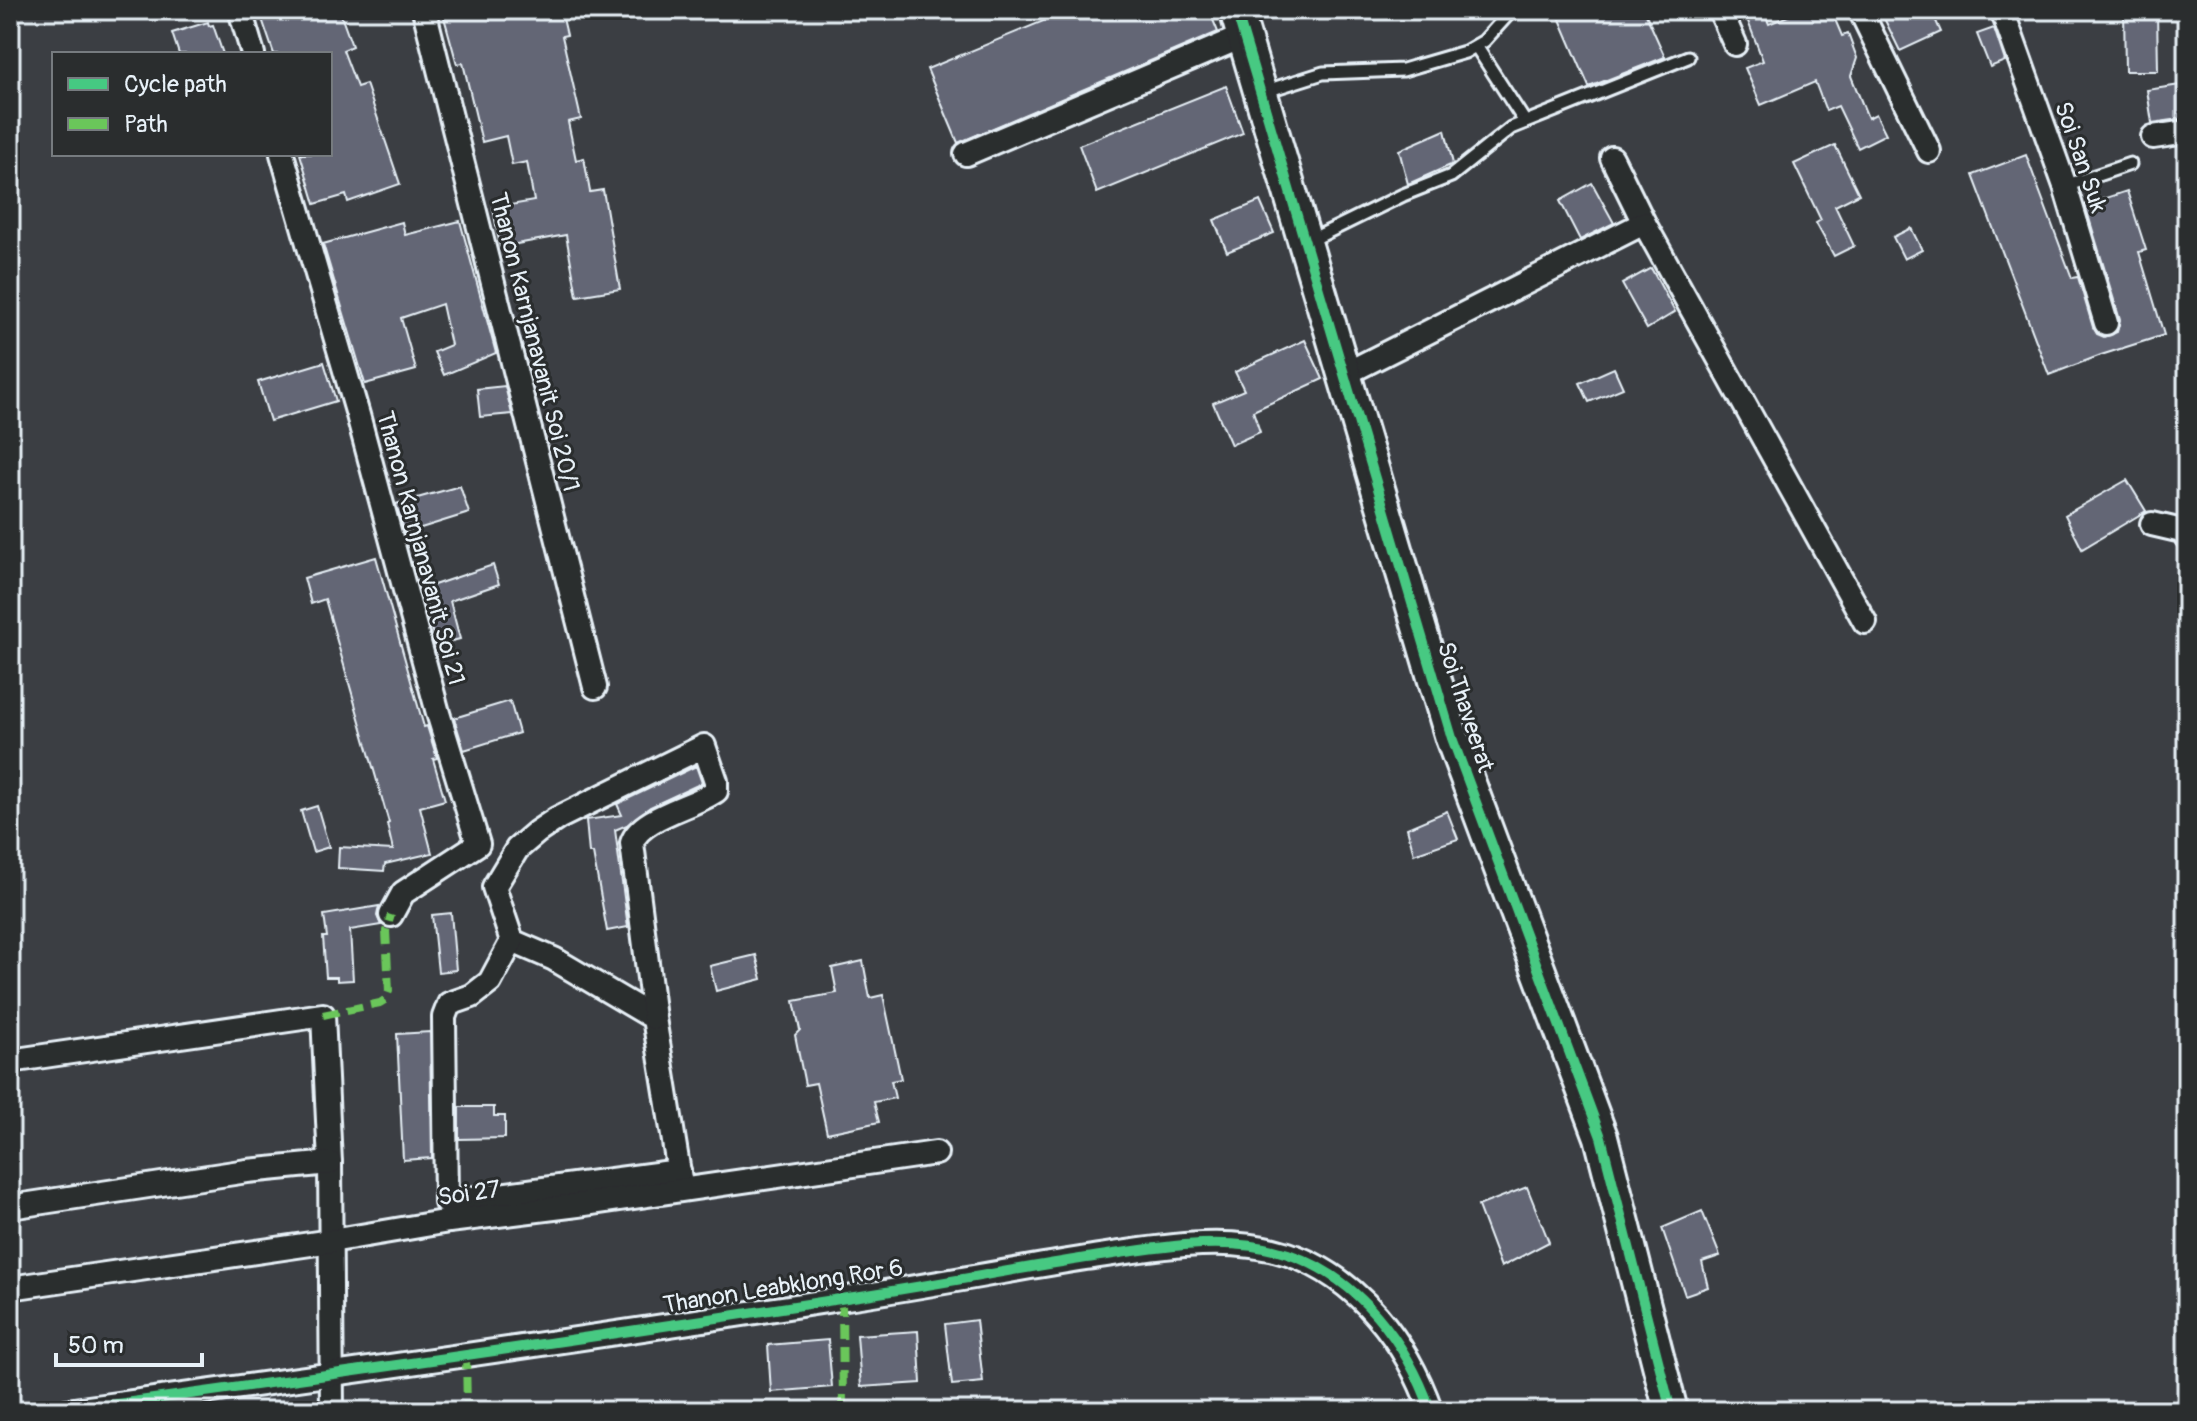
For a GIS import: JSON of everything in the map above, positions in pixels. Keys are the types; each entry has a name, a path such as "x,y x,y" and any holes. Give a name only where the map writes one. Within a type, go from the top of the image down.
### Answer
{"street":[{"path":"240,10 252,52"},
{"name":"Thanon Karnjanavanit Soi 20/1","path":"424,10 595,687"},
{"path":"1720,10 1735,44"},
{"path":"1860,10 1929,151"},
{"name":"Soi San Suk","path":"2002,10 2065,186 2106,323"},
{"path":"966,154 1240,23"},
{"name":"Soi Thaveerat","path":"1240,23 1452,738 1601,1137 1671,1411"},
{"path":"2153,137 2187,132"},
{"name":"Thanon Karnjanavanit Soi 21","path":"283,156 358,415 438,713 512,941"},
{"path":"1612,158 1644,223 1865,622"},
{"path":"1345,374 1644,223"},
{"path":"2152,524 2182,531 2187,538"},
{"path":"494,887 517,849 537,832 558,818 704,746 716,781 716,791 648,824 636,833 632,843 654,1018 681,1180 446,1202 446,1009 449,1004 472,996 490,982 512,941 554,959 654,1018"},
{"path":"391,915 403,893 478,844"},
{"path":"10,1061 323,1015 330,1163 332,1411"},
{"name":"Soi 27","path":"10,1288 331,1241 681,1180 936,1153"},
{"path":"10,1207 233,1173 330,1163"},
{"name":"Thanon Leabklong Ror 6","path":"66,1411 842,1299 1141,1250 1231,1244 1288,1254 1347,1286 1374,1313 1402,1350 1414,1368 1431,1411"}],"lane":[{"path":"1261,93 1323,73 1403,70 1465,52 1484,41 1512,10"},
{"path":"1476,46 1525,122"},
{"path":"1307,242 1403,195 1451,176 1499,135 1525,122 1688,57"},
{"path":"2065,186 2130,164"}],"building":[{"path":"259,10 339,10 352,46 343,50 357,87 366,84 400,184 348,202 346,195 315,204 301,156 332,156 332,52 273,52"},
{"path":"442,10 561,10 567,35 562,36 581,119 568,122 576,160 584,158 590,192 603,190 620,289 577,296 566,235 500,247 493,208 534,201 527,162 512,165 506,136 482,142 463,63 457,64"},
{"path":"1070,10 1209,10 1218,32 958,143 927,69"},
{"path":"1556,10 1644,10 1665,57 1589,87"},
{"path":"1763,10 1769,24 1802,10 1831,10 1842,36 1848,34 1857,58 1851,76 1868,118 1876,114 1886,134 1858,148 1838,106 1826,111 1815,82 1761,105 1745,68 1763,61 1746,16"},
{"path":"1880,10 1931,10 1941,32 1900,51"},
{"path":"2124,10 2157,10 2158,71 2125,71"},
{"path":"208,22 209,26 213,25 222,52 178,52 172,33"},
{"path":"1994,28 2005,61 1990,67 1977,34"},
{"path":"2187,84 2187,118 2152,123 2147,90"},
{"path":"1226,86 1243,133 1097,193 1079,145"},
{"path":"1445,130 1453,164 1408,184 1399,150"},
{"path":"1835,145 1859,194 1835,206 1854,246 1834,256 1816,223 1821,220 1794,164"},
{"path":"2026,155 2072,278 2078,277 2093,327 2097,334 2104,337 2117,332 2120,320 2085,205 2127,191 2146,250 2139,252 2164,335 2049,375 1973,175"},
{"path":"1592,183 1614,223 1580,240 1560,201"},
{"path":"1260,201 1274,233 1227,252 1214,220"},
{"path":"460,221 496,353 444,375 434,352 451,345 442,304 401,318 416,370 365,384 323,244 402,222 405,235"},
{"path":"1911,228 1922,250 1904,259 1893,237"},
{"path":"1651,268 1675,312 1647,329 1622,284"},
{"path":"1305,340 1323,379 1253,411 1260,432 1231,445 1213,403 1244,390 1235,372"},
{"path":"324,362 336,401 270,421 258,382"},
{"path":"1614,368 1623,388 1589,402 1580,383"},
{"path":"505,386 512,414 480,417 477,389"},
{"path":"2127,480 2146,511 2082,549 2065,515"},
{"path":"460,486 469,513 405,533 396,504"},
{"path":"376,557 424,727 427,726 437,758 433,759 445,800 420,807 432,853 385,864 384,871 338,868 339,847 393,850 389,823 325,599 311,604 304,578"},
{"path":"493,565 499,584 450,601 460,639 436,645 422,589"},
{"path":"510,701 519,733 464,750 454,718"},
{"path":"696,766 702,783 650,807 627,825 615,830 628,927 607,931 593,853 589,853 586,820 622,815 617,804"},
{"path":"317,806 329,847 313,852 301,811"},
{"path":"1447,811 1458,839 1414,854 1407,828"},
{"path":"379,906 377,916 381,925 350,930 353,980 337,981 337,977 326,977 324,915"},
{"path":"451,913 456,970 438,972 432,915"},
{"path":"756,955 762,979 716,991 710,966"},
{"path":"863,961 870,998 883,995 901,1079 891,1081 895,1098 874,1102 879,1122 827,1133 816,1083 805,1085 795,1035 800,1030 794,1001 837,993 832,968"},
{"path":"430,1032 432,1158 403,1160 397,1034"},
{"path":"459,1107 494,1107 494,1116 505,1116 505,1138 459,1139"},
{"path":"1527,1187 1549,1242 1501,1267 1478,1206"},
{"path":"1702,1211 1720,1256 1702,1262 1708,1287 1685,1295 1662,1228"},
{"path":"976,1320 983,1382 952,1385 945,1324"},
{"path":"918,1331 921,1383 861,1387 857,1335"},
{"path":"828,1340 832,1387 771,1392 768,1345"}],"marked path":[{"path":"323,1015 380,1003 386,999 389,991 386,931 391,915"},
{"path":"842,1299 843,1411"},
{"path":"466,1353 467,1411"}],"cycle path":[{"path":"1236,10 1452,738 1601,1137 1671,1411"},
{"path":"66,1411 647,1328 1136,1251 1213,1244 1239,1244 1288,1254 1337,1279 1358,1296 1394,1338 1409,1361 1431,1411"}]}
